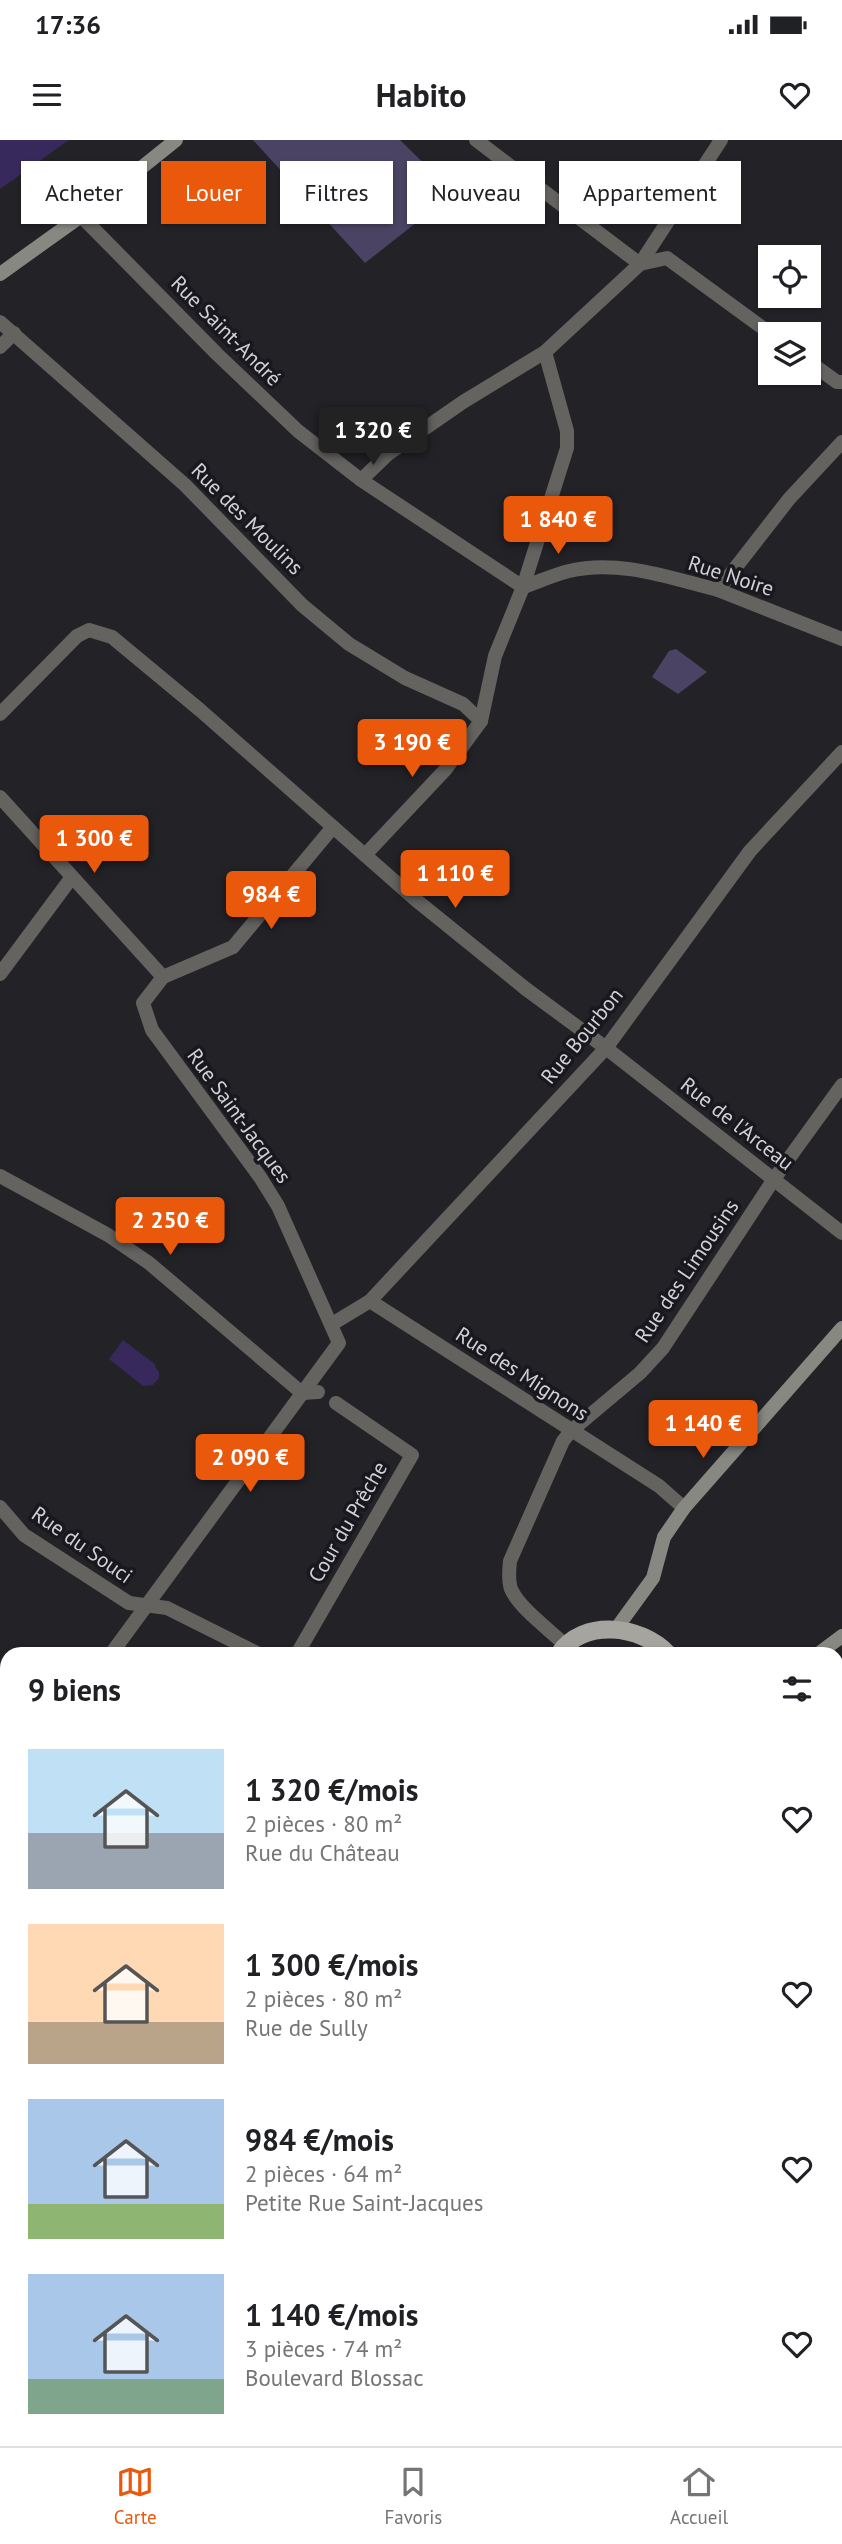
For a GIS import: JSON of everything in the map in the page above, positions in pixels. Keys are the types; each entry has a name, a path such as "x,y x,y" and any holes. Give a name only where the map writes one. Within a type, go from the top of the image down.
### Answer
{"main road":[{"path":"147,163 176,140"},
{"path":"0,274 70,224"},
{"path":"616,1629 653,1578 664,1537 684,1508 842,1328"},
{"path":"565,1647 591,1631 616,1629 640,1634 658,1647"},
{"path":"827,1647 842,1636"}],"street":[{"path":"477,140 640,264 667,258 758,324"},
{"path":"361,480 399,447 463,402 545,352 640,264 721,140"},
{"name":"Rue Saint-André","path":"89,224 217,354 298,431 361,480 523,587"},
{"name":"Rue des Moulins","path":"0,322 185,485 302,605 349,644 405,678 463,704 481,721"},
{"path":"0,347 14,333"},
{"path":"365,855 445,770 481,721 495,656 523,587 567,448 567,431 545,352"},
{"path":"821,370 837,382 842,382"},
{"path":"718,590 789,499 842,442"},
{"name":"Rue Noire","path":"523,587 570,571 603,567 639,570 718,590 842,639"},
{"name":"Rue de l'Arceau","path":"0,714 77,636 89,630 112,637 464,940 842,1233"},
{"name":"Rue Bourbon","path":"332,1324 370,1301 606,1048 743,860 842,752"},
{"path":"0,797 163,976 233,947 333,827"},
{"path":"0,974 72,877"},
{"name":"Rue Saint-Jacques","path":"163,976 142,1003 152,1030 260,1177 278,1206 332,1324"},
{"name":"Rue des Limousins","path":"560,1647 517,1599 510,1587 510,1561 563,1441 571,1431 640,1373 663,1348 774,1179 842,1085"},
{"path":"0,1176 108,1235 149,1263 302,1393 318,1392"},
{"name":"Rue des Mignons","path":"370,1301 659,1486 684,1508"},
{"path":"116,1647 339,1343 332,1324"},
{"name":"Cour du Prêche","path":"301,1647 412,1455 336,1403"},
{"name":"Rue du Souci","path":"0,1507 24,1535 130,1603 167,1608 245,1647"}],"shaded area":[{"path":"0,140 69,140 39,161 21,161 21,174 0,189"},
{"path":"253,140 400,140 421,161 407,161 407,224 415,224 365,263 329,224 393,224 393,161 280,161 280,170"},
{"path":"676,649 707,672 678,694 652,677 669,651"},
{"path":"123,1340 156,1365 159,1378 153,1385 143,1386 109,1359"}]}
